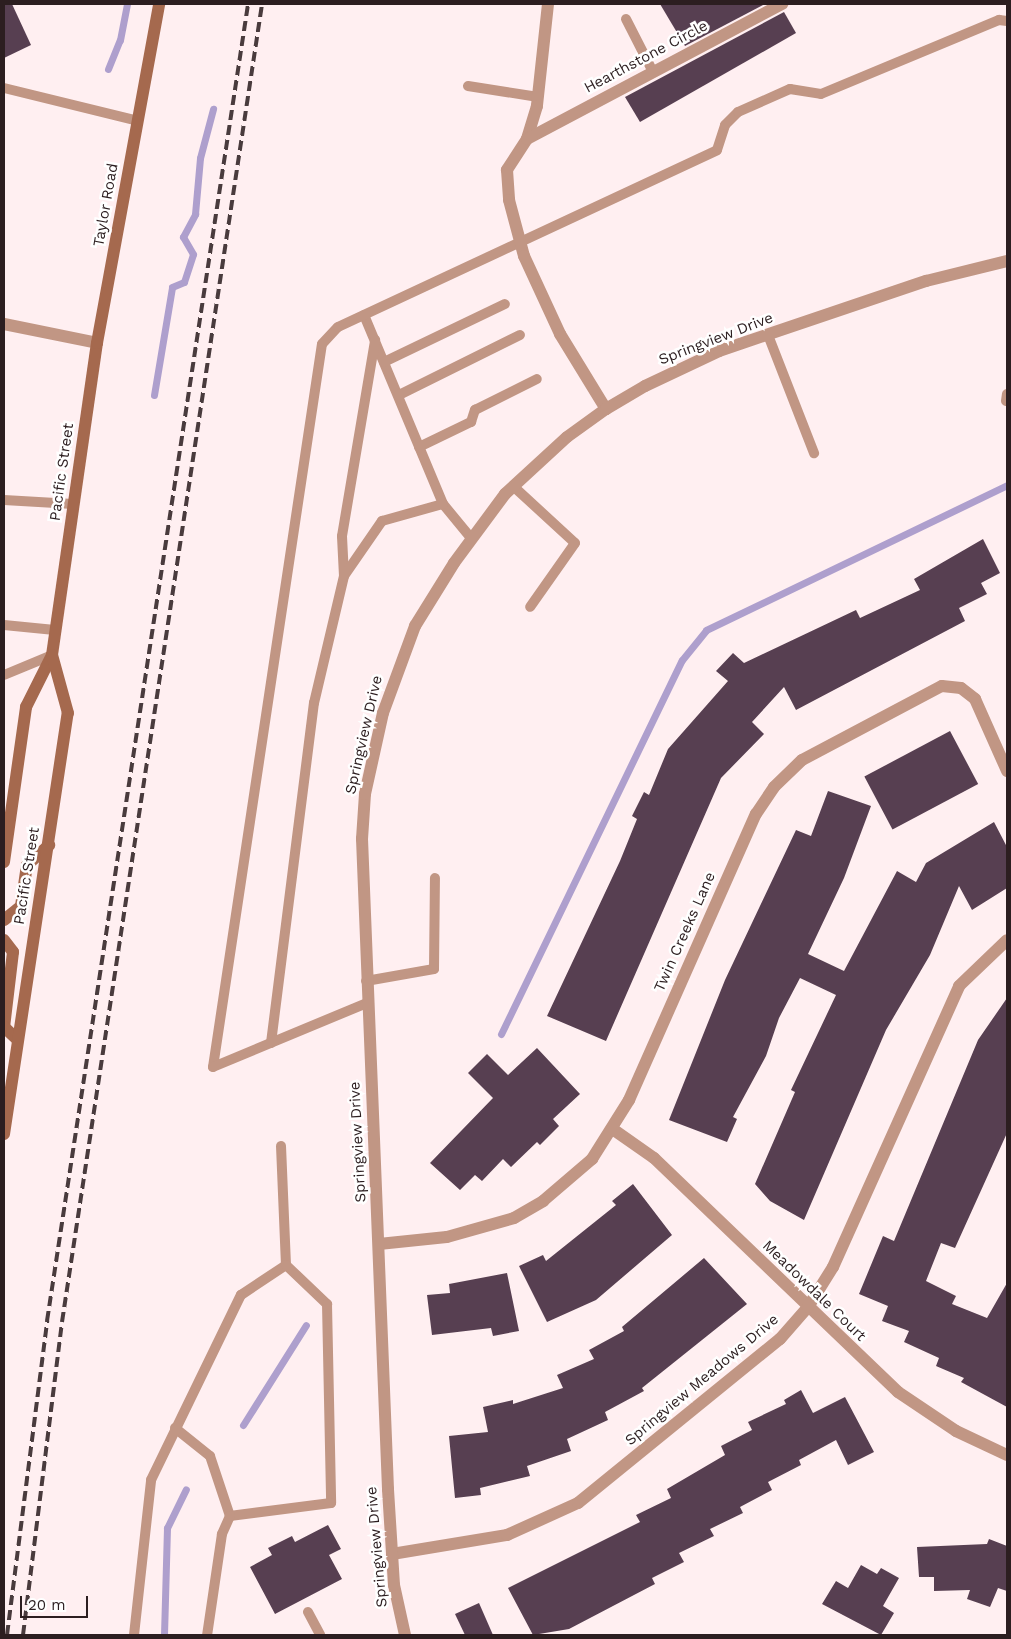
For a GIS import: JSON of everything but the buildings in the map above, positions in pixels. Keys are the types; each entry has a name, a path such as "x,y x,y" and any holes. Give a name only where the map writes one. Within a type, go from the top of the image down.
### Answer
{"main road":[{"name":"Taylor Road","path":"87,412 159,4"},
{"name":"Pacific Street","path":"4,862 26,707 52,655 87,412"},
{"name":"Pacific Street","path":"4,1134 68,713 52,655"},
{"path":"4,920 21,906 27,864 48,845"},
{"path":"4,940 13,952 4,1027 17,1039"}],"street":[{"name":"Hearthstone Circle","path":"548,4 538,97 527,139 507,170 520,242 560,334 606,410"},
{"name":"Hearthstone Circle","path":"527,139 782,4"},
{"name":"Springview Drive","path":"405,1635 392,1554 366,981 362,839 373,754 395,673 416,626 471,538 513,486 567,437 606,410 682,367 768,335 926,281 1007,261"},
{"path":"4,324 98,343"},
{"name":"Twin Creeks Lane","path":"379,1244 447,1237 514,1218 570,1180 614,1130 752,821 774,787 802,760 942,686 961,688 975,699 1007,770"},
{"name":"Springview Meadows Drive","path":"392,1554 507,1535 578,1503 780,1339 808,1307 832,1267 959,986 1007,940"},
{"name":"Meadowdale Court","path":"614,1130 654,1158 898,1392 956,1431 1007,1455"}],"lane":[{"path":"626,19 652,72"},
{"path":"367,1003 213,1067 322,344 338,327 717,150 725,125 738,112 790,89 820,94 998,20 1007,21"},
{"path":"468,86 538,97"},
{"path":"4,88 138,121"},
{"path":"384,362 505,304"},
{"path":"364,315 443,504 471,538"},
{"path":"399,395 520,335"},
{"path":"768,335 814,452"},
{"path":"271,1043 314,703 344,576 342,536 375,340"},
{"path":"419,447 471,422 475,410 537,379"},
{"path":"513,486 575,543 530,607"},
{"path":"4,500 73,504"},
{"path":"344,576 382,521 443,504"},
{"path":"4,626 55,630"},
{"path":"4,675 52,655"},
{"path":"366,981 434,969 435,878"},
{"path":"230,1516 331,1503 328,1304 286,1265 281,1146"},
{"path":"134,1635 151,1480 241,1295 286,1265"},
{"path":"175,1428 210,1456 230,1516 222,1534 207,1635"},
{"path":"308,1612 320,1635"}],"waterway":[{"path":"108,69 120,40 127,4"},
{"path":"154,395 172,287 184,282 193,254 183,237 195,214 200,158 213,109"},
{"path":"501,1034 682,660 706,630 1007,485"},
{"path":"243,1425 306,1325"},
{"path":"164,1635 167,1528 186,1489"}],"railway":[{"path":"7,1635 47,1321 248,4"},
{"path":"23,1635 62,1322 262,4"}]}
